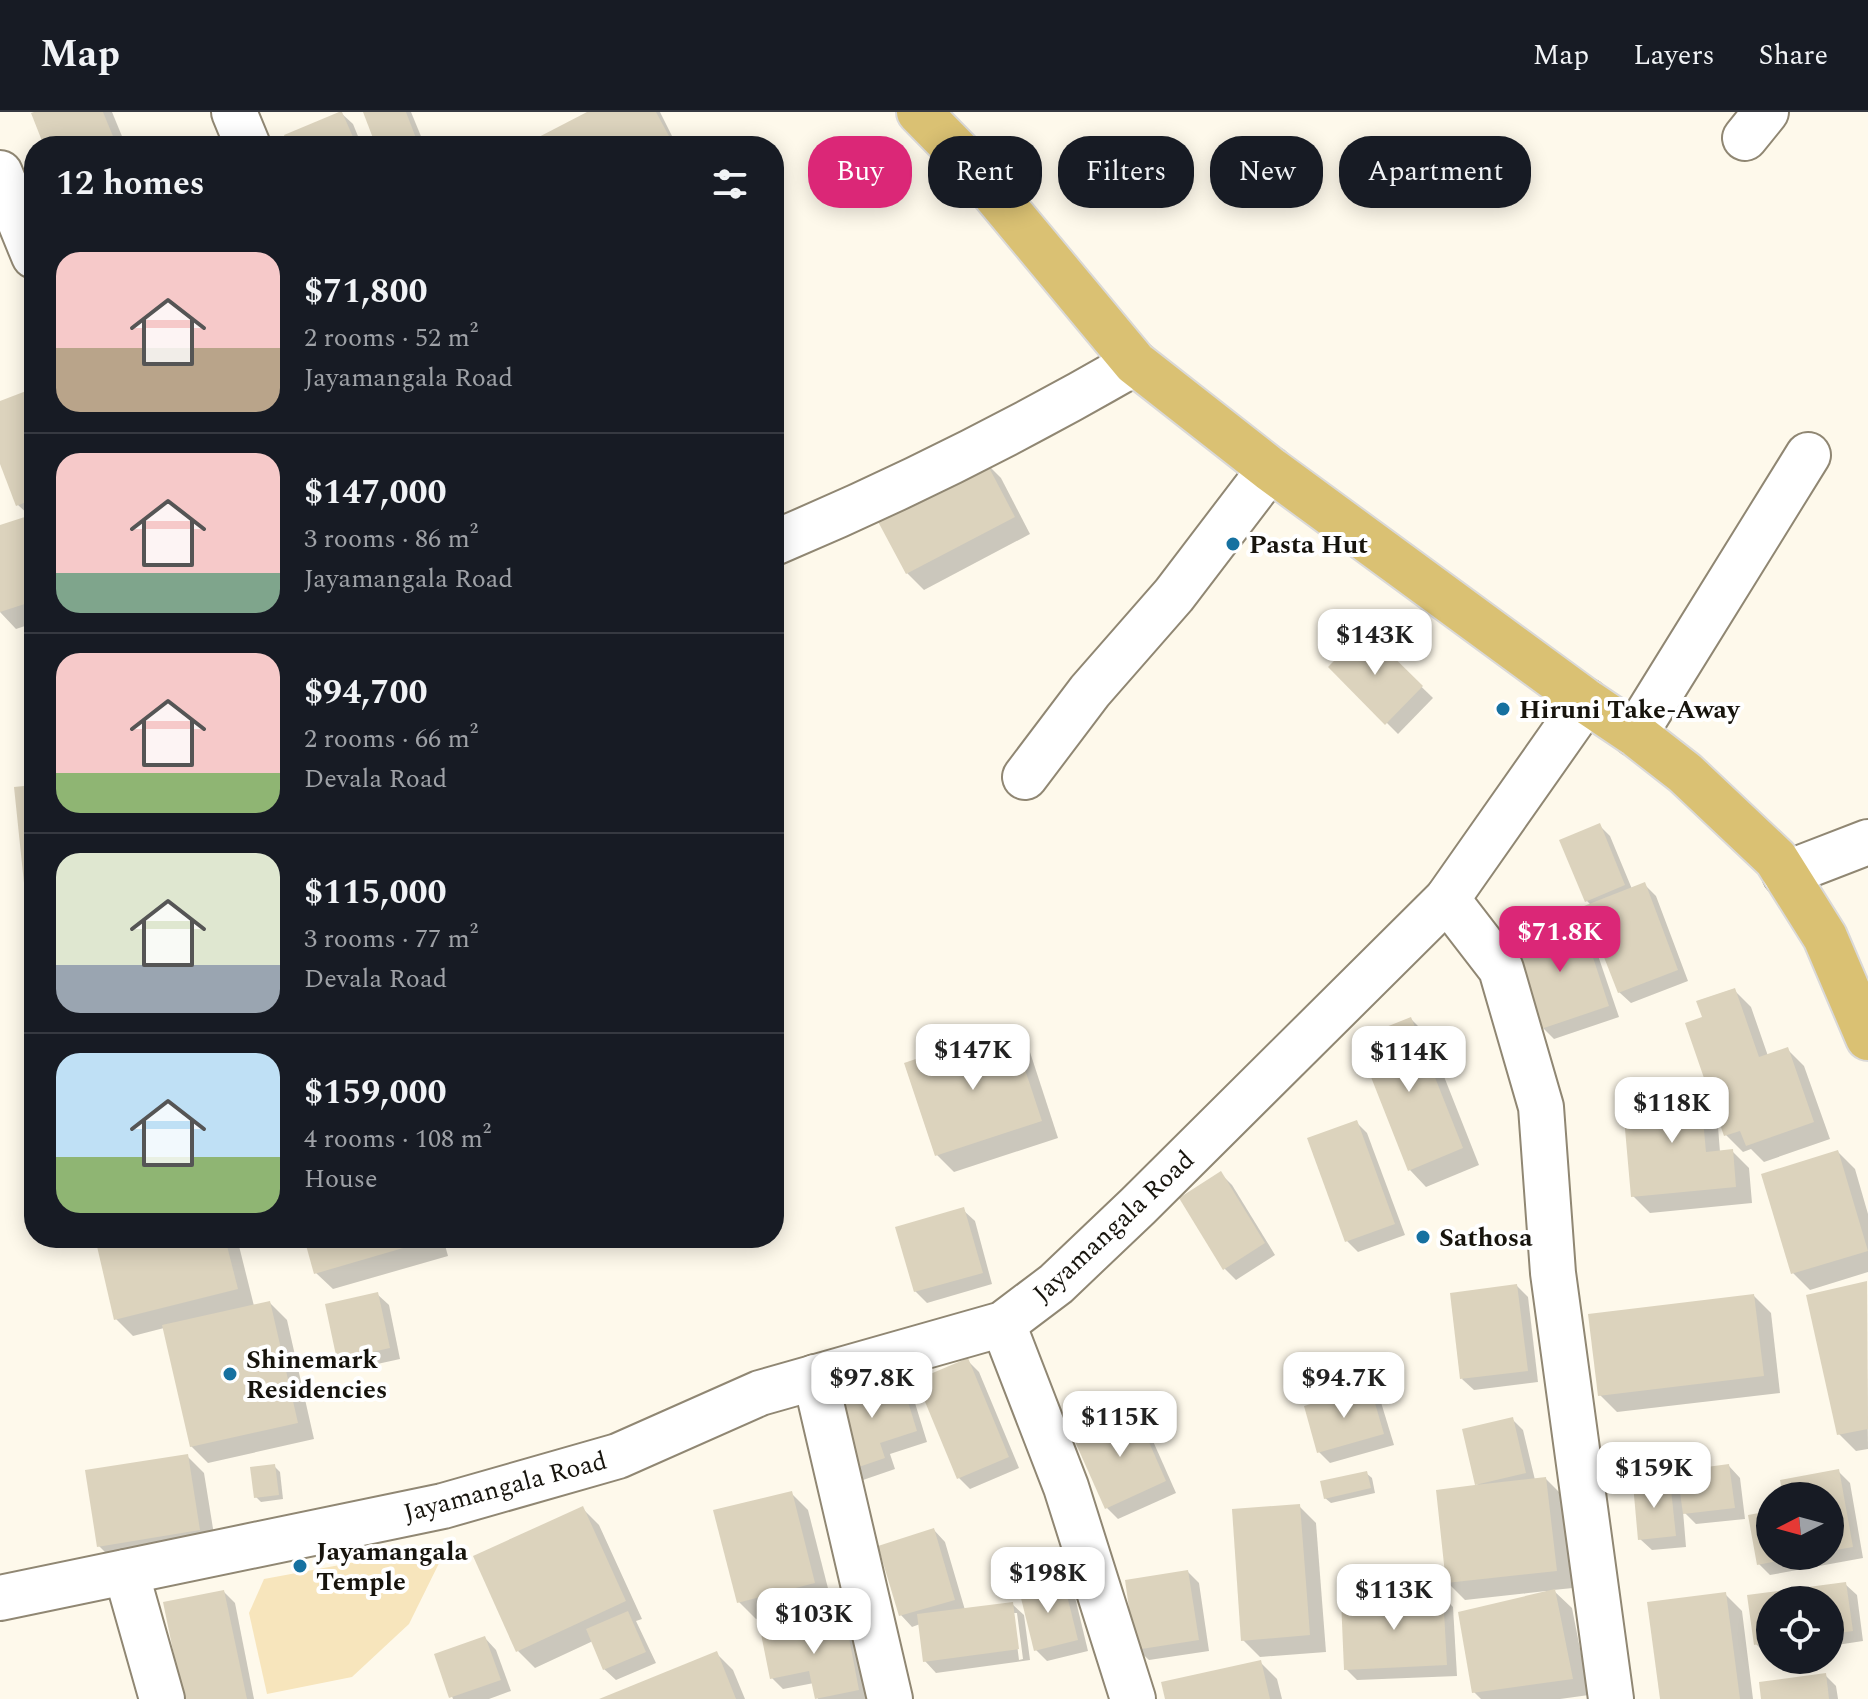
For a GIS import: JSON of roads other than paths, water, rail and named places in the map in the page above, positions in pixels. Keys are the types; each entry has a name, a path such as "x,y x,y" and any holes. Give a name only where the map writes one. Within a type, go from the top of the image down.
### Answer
{"main road":[{"path":"919,112 943,136"},
{"path":"945,112 956,136"},
{"path":"1006,208 1135,363 1270,469 1635,734 1685,773 1737,820 1776,859 1825,937 1868,1038"}],"street":[{"path":"234,112 244,136"},
{"path":"0,173 24,232"},
{"path":"784,539 849,512 1047,414 1135,363"},
{"path":"1635,734 1808,455"},
{"path":"1025,777 1090,691 1174,595 1270,469"},
{"name":"Jayamangala Road","path":"0,1598 443,1506 618,1456 760,1393 1003,1324 1056,1284 1138,1206 1447,899 1586,701"},
{"path":"1785,874 1868,842"},
{"path":"1447,899 1501,969 1541,1107 1553,1273 1611,1699"},
{"path":"1003,1324 1066,1487 1133,1699"},
{"path":"815,1377 890,1699"},
{"path":"126,1572 162,1699"}],"place":[{"name":"Pasta Hut","path":"1233,544"},
{"name":"Hiruni Take-Away","path":"1503,709"},
{"name":"Sathosa","path":"1423,1237"},
{"name":"Shinemark Residencies","path":"230,1374"},
{"name":"Jayamangala Temple","path":"300,1566"}]}
